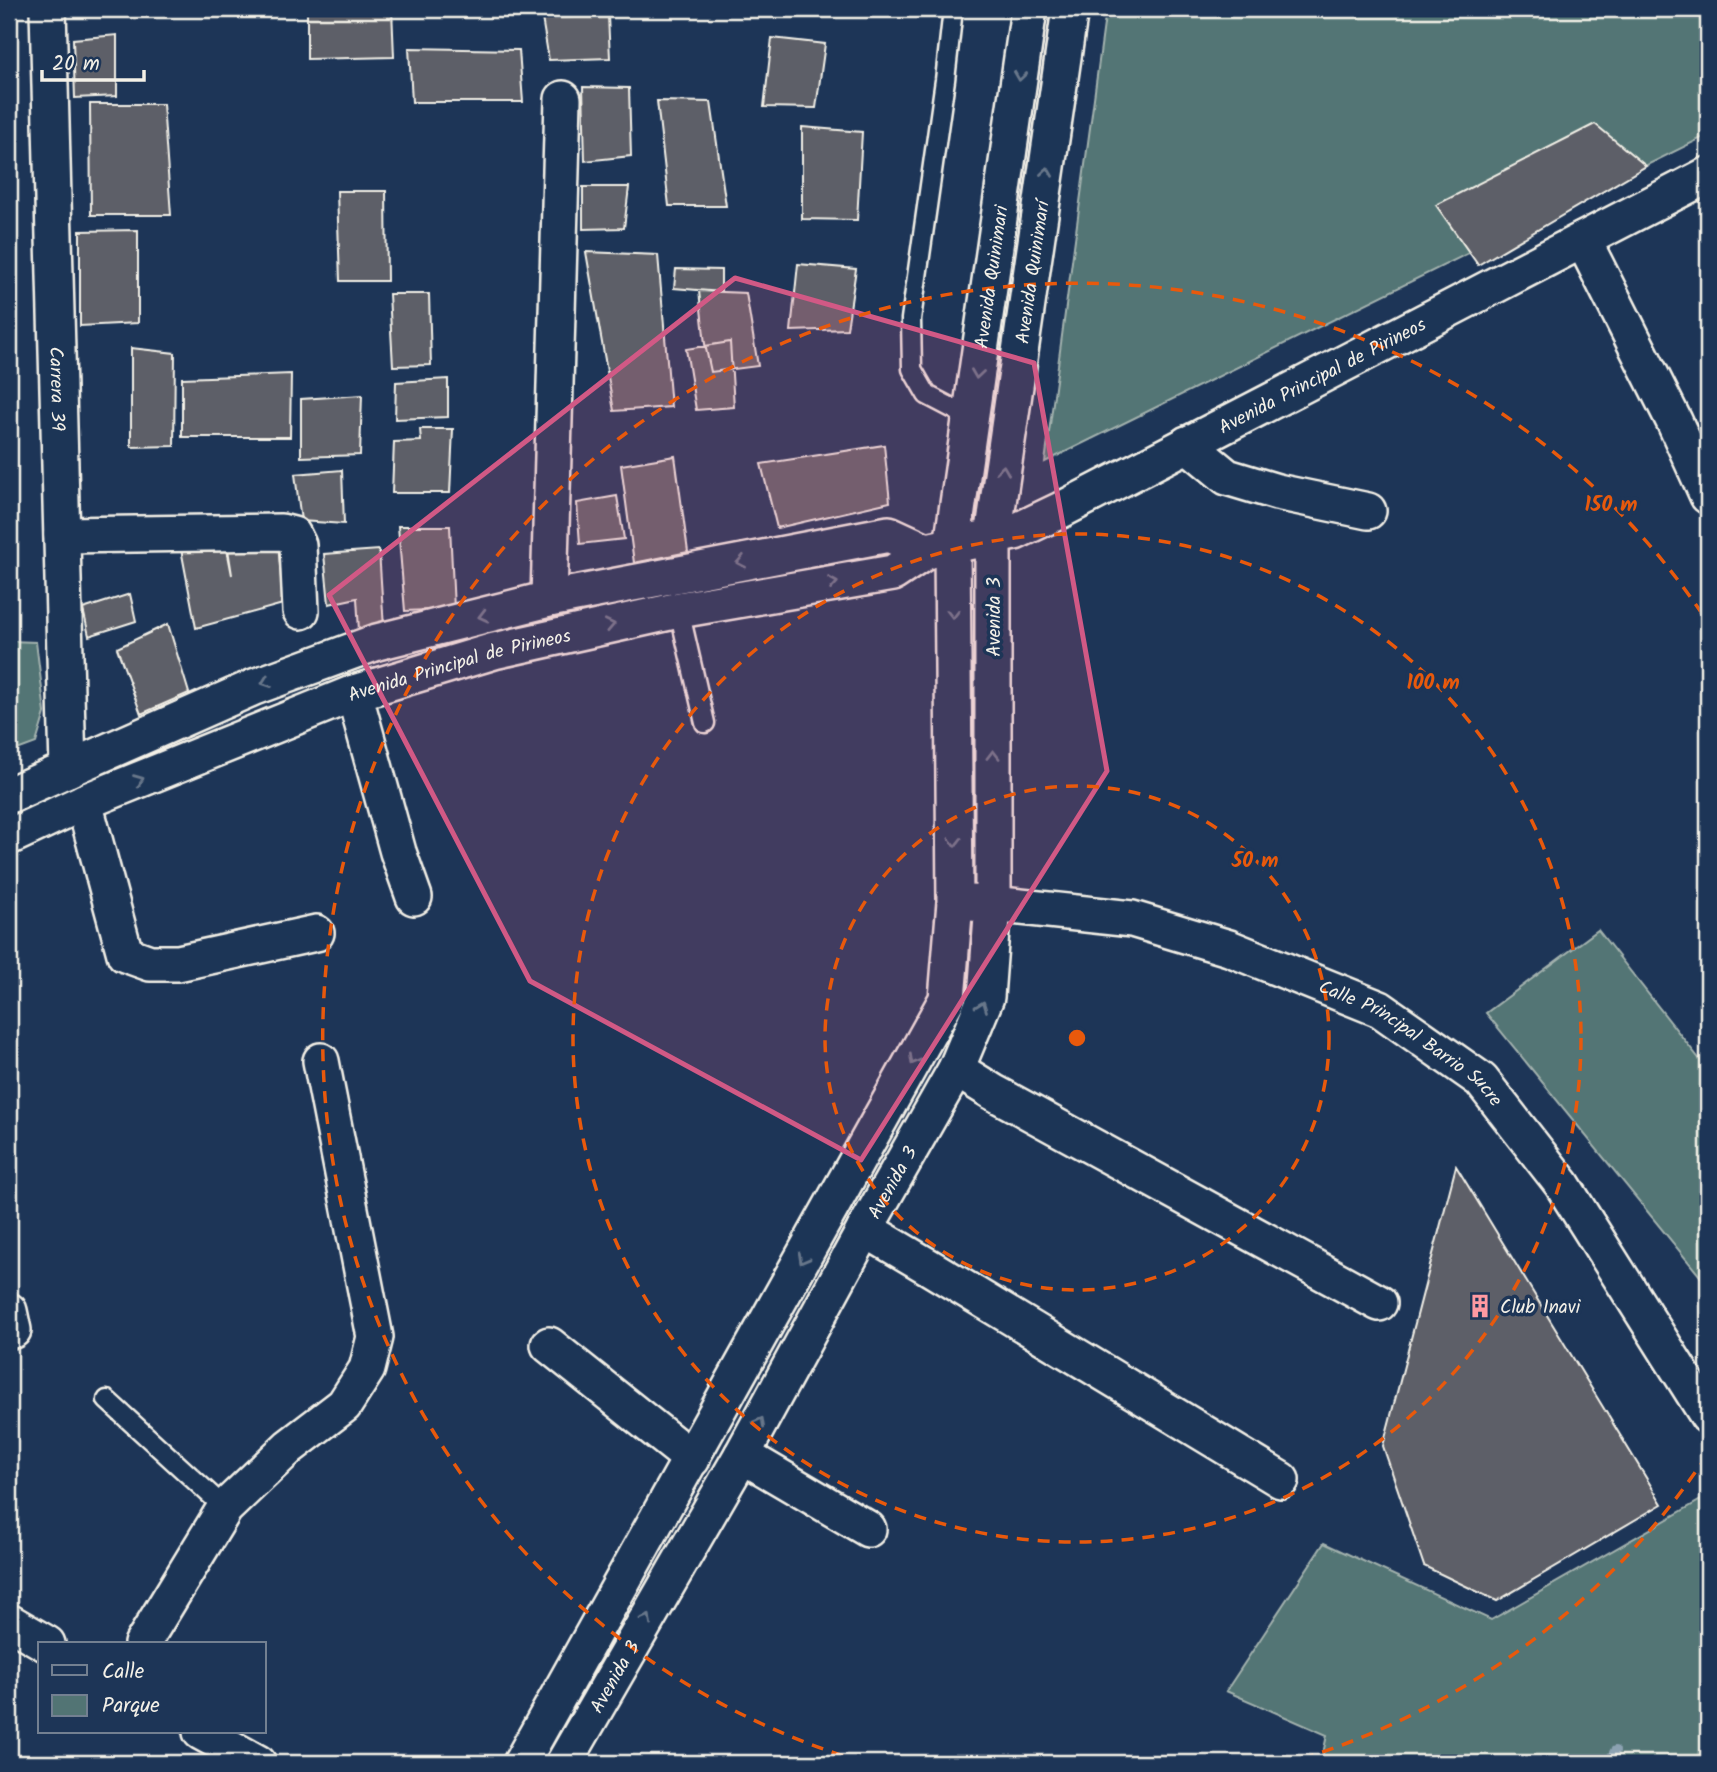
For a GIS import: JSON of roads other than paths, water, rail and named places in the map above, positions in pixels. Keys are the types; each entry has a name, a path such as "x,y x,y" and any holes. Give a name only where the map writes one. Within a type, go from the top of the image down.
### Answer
{"street":[{"name":"Carrera 39","path":"48,9 68,769"},
{"name":"Avenida Quinimari","path":"939,549 971,418 1030,9"},
{"name":"Avenida Quinimarí","path":"993,537 1070,9"},
{"path":"549,599 563,99"},
{"name":"Avenida Principal de Pirineos","path":"9,837 84,802 354,693 494,651 679,610 893,573 939,549 1015,531 1061,510 1708,175"},
{"path":"1583,240 1674,421 1708,496"},
{"path":"1187,444 1227,477 1277,492 1368,512"},
{"path":"62,535 281,532 292,535 298,545 301,611"},
{"name":"Avenida Principal de Pirineos","path":"9,795 254,687 377,642 549,599 889,534 939,549"},
{"name":"Avenida 3","path":"564,1763 742,1455 956,1069 986,996 993,904 993,537"},
{"name":"Avenida 3","path":"521,1763 947,999 955,902 939,549"},
{"path":"354,693 398,852 414,897"},
{"path":"84,802 125,954 150,963 178,962 316,933"},
{"name":"Calle Principal Barrio Sucre","path":"955,902 1132,919 1229,948 1380,1009 1481,1080 1562,1184 1708,1416"},
{"path":"143,1642 225,1508 289,1447 344,1405 368,1369 375,1337 321,1060"},
{"path":"956,1069 993,1092 1379,1303"},
{"path":"865,1229 1281,1480"},
{"path":"549,1345 692,1459"},
{"path":"742,1455 868,1530"},
{"path":"9,1622 44,1642"},
{"path":"205,1734 258,1763"}],"lane":[{"path":"953,9 911,319 912,369 927,394 971,418"},
{"path":"679,610 705,723"},
{"path":"107,1400 225,1508"}],"waterway":[{"path":"1609,1763 1615,1751"}],"place":[{"name":"Club Inavi","path":"1480,1306"}]}
